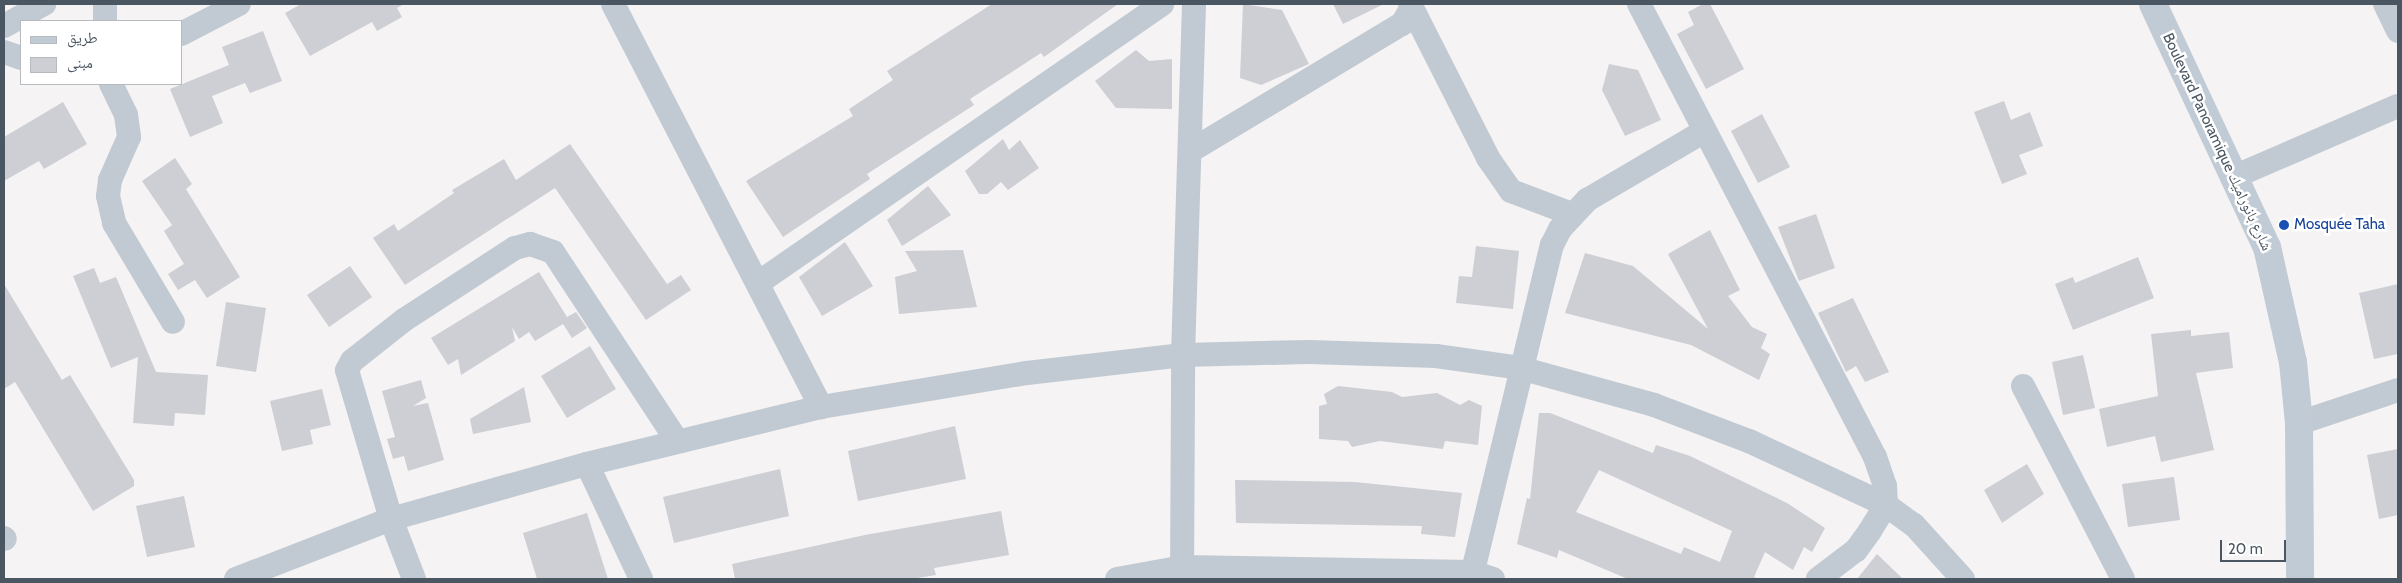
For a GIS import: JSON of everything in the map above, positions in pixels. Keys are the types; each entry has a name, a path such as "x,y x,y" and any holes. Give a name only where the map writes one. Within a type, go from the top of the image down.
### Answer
{"main road":[{"name":"Boulevard Panoramique شارع بانوراميك","path":"2153,4 2236,176 2267,248 2274,273 2293,362 2299,423 2300,579"}],"street":[{"path":"4,26 44,4"},
{"path":"105,4 105,20"},
{"path":"182,33 239,4"},
{"path":"613,4 821,407"},
{"path":"758,283 1162,4"},
{"path":"1182,573 1183,356 1192,150 1194,4"},
{"path":"1639,4 1703,132 1874,457 1885,486 1886,505 1856,550 1818,579"},
{"path":"2385,4 2398,31"},
{"path":"1192,150 1402,24 1410,6"},
{"path":"1410,6 1488,158 1511,191 1572,214"},
{"path":"4,52 20,58"},
{"path":"112,85 126,114 129,137 110,180 108,196 114,223 173,322"},
{"path":"2236,176 2398,106"},
{"path":"1117,579 1182,573 1479,577 1520,368 1552,245 1572,214 1587,200 1703,132"},
{"path":"414,579 391,519 347,370 352,362 440,295 515,248 530,244 553,252 677,441"},
{"path":"236,579 391,519 587,464 821,407 1027,373 1183,356 1309,352 1426,356 1520,368 1654,405 1749,442 1886,505 1914,525 1963,579"},
{"path":"2023,386 2123,579"},
{"path":"2299,423 2398,390"},
{"path":"587,464 641,579"}],"building":[{"path":"301,4 404,4 397,8 402,17 377,31 372,22 310,56 285,13"},
{"path":"992,4 1118,4 1044,57 1041,53 970,99 974,105 867,174 870,179 783,237 746,181 853,116 849,109 893,80 887,71"},
{"path":"1243,4 1282,10 1309,64 1261,85 1240,78"},
{"path":"1333,4 1384,4 1343,24"},
{"path":"1703,4 1710,4 1744,69 1706,89 1677,34 1694,25 1688,12"},
{"path":"263,31 282,81 250,93 245,83 212,96 223,123 190,137 170,89 229,65 222,47"},
{"path":"1136,50 1149,61 1172,59 1172,109 1116,108 1095,81"},
{"path":"1609,64 1638,70 1661,120 1625,136 1602,90"},
{"path":"2004,101 2011,120 2030,112 2043,146 2019,155 2027,174 2002,184 1974,112"},
{"path":"63,102 87,144 44,169 39,161 4,181 4,137"},
{"path":"1762,114 1790,167 1758,183 1731,131"},
{"path":"1003,139 1009,150 1020,140 1039,168 1008,190 1001,182 987,194 979,194 965,171"},
{"path":"570,144 667,284 681,275 691,290 646,320 555,188 405,285 373,238 394,224 398,231 454,193 452,190 504,159 516,180"},
{"path":"175,158 192,184 186,189 240,277 207,298 195,280 178,290 168,274 184,264 164,231 172,225 142,181"},
{"path":"928,186 951,215 902,246 887,220"},
{"path":"1816,214 1835,268 1799,281 1778,227"},
{"path":"1710,230 1740,290 1728,296 1752,327 1767,334 1761,348 1770,354 1759,380 1691,345 1565,313 1585,253 1633,266 1708,329 1668,254"},
{"path":"845,242 873,286 822,316 799,277"},
{"path":"1476,246 1519,251 1513,309 1456,303 1459,276 1472,277"},
{"path":"963,250 977,307 899,314 895,277 917,271 905,251"},
{"path":"2138,257 2154,298 2073,330 2055,284 2073,277 2075,283"},
{"path":"350,266 372,297 329,327 307,295"},
{"path":"94,268 100,283 116,277 156,372 208,375 205,415 175,413 174,426 133,423 138,357 111,368 73,276"},
{"path":"539,272 567,317 576,312 587,328 572,338 563,324 535,341 529,332 519,339 512,327 515,341 461,375 458,359 448,365 431,338"},
{"path":"4,284 62,380 70,375 134,480 134,486 93,511 15,382 4,389"},
{"path":"2398,284 2398,354 2374,359 2359,293"},
{"path":"1853,298 1889,372 1865,382 1856,366 1846,372 1818,313"},
{"path":"226,302 266,308 256,372 216,366"},
{"path":"2191,330 2191,336 2229,332 2233,368 2196,373 2214,450 2161,462 2155,436 2107,447 2099,409 2158,396 2151,334"},
{"path":"590,346 616,389 567,418 541,376"},
{"path":"2083,355 2095,408 2063,415 2052,362"},
{"path":"421,380 426,398 413,406 428,403 444,460 408,471 404,456 393,459 387,439 395,437 382,391"},
{"path":"1338,386 1392,392 1402,397 1437,393 1460,405 1469,400 1482,406 1478,445 1445,441 1443,449 1380,441 1352,447 1348,441 1319,439 1319,406 1327,404 1324,394"},
{"path":"524,387 531,422 473,434 470,419"},
{"path":"322,389 331,425 310,430 313,444 282,451 270,401"},
{"path":"1539,413 1550,413 1653,453 1656,445 1690,456 1787,503 1825,528 1812,552 1804,547 1793,570 1765,552 1754,577 1759,579 1628,579 1559,550 1557,558 1517,544 1527,498 1530,499","holes":["1599,470 1732,531 1720,562 1684,547 1681,554 1576,512"]},
{"path":"955,426 966,479 858,501 848,451"},
{"path":"2398,449 2398,515 2379,519 2367,455"},
{"path":"2027,464 2044,494 2002,523 1984,490"},
{"path":"780,469 789,516 674,543 663,497"},
{"path":"2174,477 2180,520 2128,527 2122,484"},
{"path":"1235,480 1355,482 1462,493 1455,537 1421,534 1422,526 1236,523"},
{"path":"184,496 195,547 147,557 136,506"},
{"path":"1001,511 1009,555 934,568 936,575 911,579 735,579 732,564 865,535"},
{"path":"587,513 608,579 537,579 523,533"},
{"path":"1877,554 1903,579 1857,579"}],"place":[{"name":"Mosquée Taha","path":"2284,225"}]}
